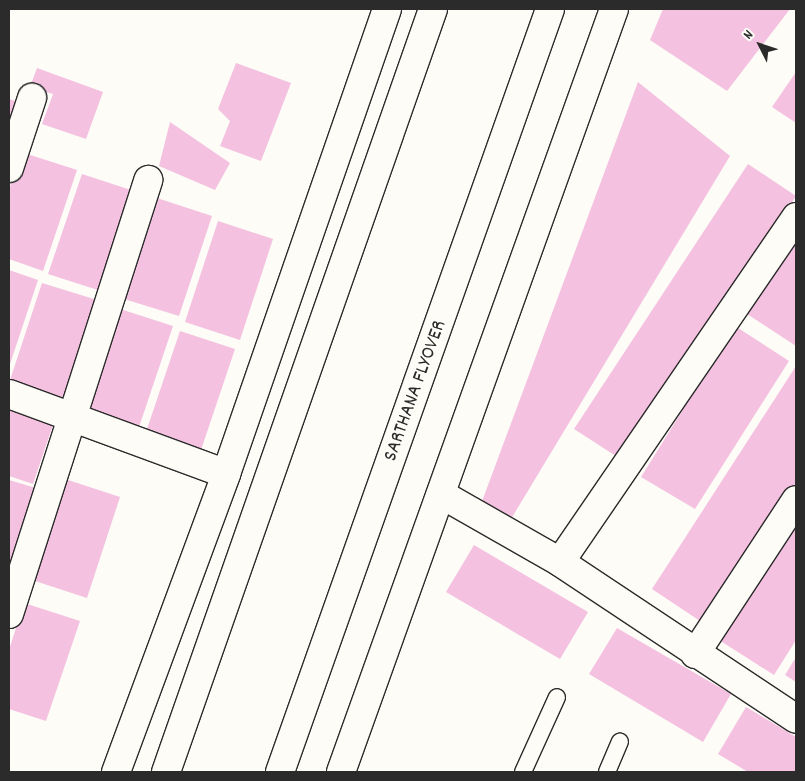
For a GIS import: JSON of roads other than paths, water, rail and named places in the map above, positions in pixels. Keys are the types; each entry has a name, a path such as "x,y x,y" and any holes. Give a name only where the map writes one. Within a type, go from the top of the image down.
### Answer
{"street":[{"path":"116,772 226,474 387,9"},
{"path":"166,772 433,9"},
{"name":"SARTHANA FLYOVER","path":"280,772 550,9"},
{"path":"341,772 614,9"},
{"path":"9,168 32,98"},
{"path":"9,614 148,180"},
{"path":"560,562 796,217"},
{"path":"9,394 226,474"},
{"path":"441,494 560,562 695,654 796,718"},
{"path":"695,654 796,500"}],"lane":[{"path":"524,772 557,697"},
{"path":"607,772 620,742"}]}
